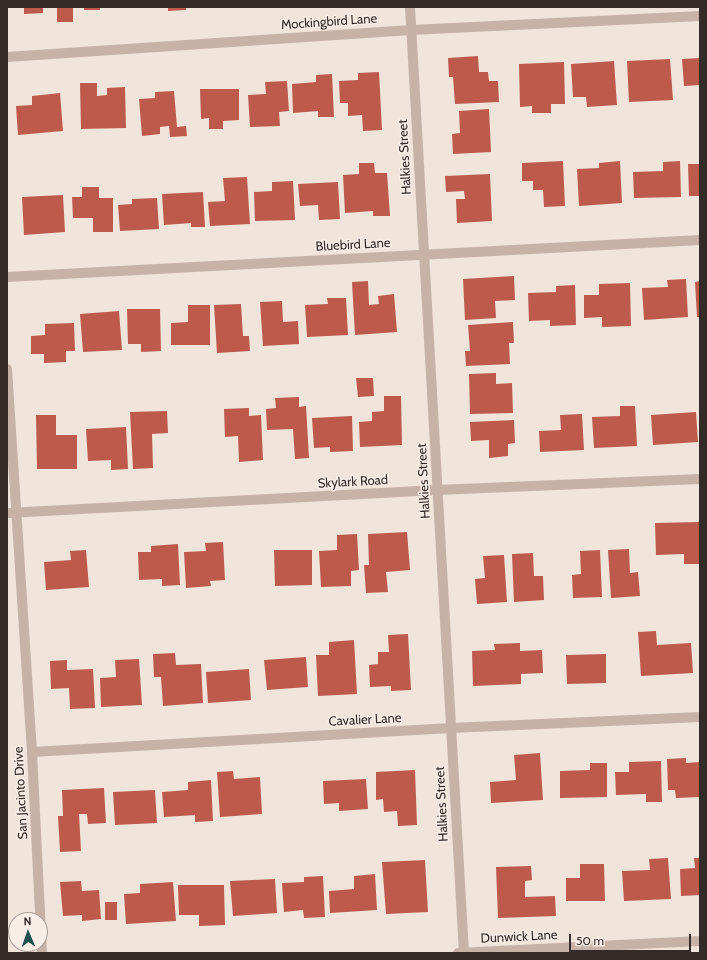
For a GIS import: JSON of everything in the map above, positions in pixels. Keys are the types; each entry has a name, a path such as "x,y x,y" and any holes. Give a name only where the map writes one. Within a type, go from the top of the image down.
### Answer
{"street":[{"name":"Halkies Street","path":"410,7 464,953"},
{"name":"Mockingbird Lane","path":"7,57 411,30 700,16"},
{"name":"Bluebird Lane","path":"7,277 700,240"},
{"name":"San Jacinto Drive","path":"7,369 11,513 32,752 42,953"},
{"name":"Skylark Road","path":"11,513 437,490 700,479"},
{"name":"Cavalier Lane","path":"32,752 451,728 700,717"},
{"name":"Dunwick Lane","path":"458,953 700,941"}],"building":[{"path":"24,7 43,7 43,13 24,14"},
{"path":"57,7 73,7 73,22 57,22"},
{"path":"84,7 100,7 100,10 84,10"},
{"path":"168,7 186,7 186,10 168,11"},
{"path":"478,56 479,72 488,72 489,81 498,81 499,102 455,104 453,77 449,77 448,58"},
{"path":"700,58 700,85 684,86 682,59"},
{"path":"670,59 673,100 629,102 627,61"},
{"path":"614,61 617,105 587,107 586,97 573,97 571,64"},
{"path":"564,62 565,104 551,104 551,113 532,113 532,106 520,107 519,64"},
{"path":"379,72 382,130 363,131 362,115 348,116 348,103 340,103 339,81 358,80 358,73"},
{"path":"332,74 334,117 318,117 318,111 293,113 292,84 316,82 316,75"},
{"path":"287,81 289,111 279,112 280,126 250,127 248,95 266,94 265,82"},
{"path":"80,83 97,83 97,96 107,95 107,88 125,87 126,128 81,129"},
{"path":"200,89 239,89 239,120 223,121 223,129 209,129 209,118 201,119"},
{"path":"174,91 177,127 186,126 187,136 170,137 169,126 160,127 160,134 142,136 139,99 155,98 155,92"},
{"path":"60,93 63,131 18,135 16,106 32,105 32,96"},
{"path":"489,109 491,152 453,154 452,134 460,133 459,111"},
{"path":"563,161 565,206 544,207 543,190 533,190 533,181 522,181 522,163"},
{"path":"620,161 622,203 579,206 577,169 599,168 599,163"},
{"path":"680,161 681,197 634,198 633,172 663,171 663,162"},
{"path":"359,163 374,163 375,173 387,173 390,216 373,216 373,211 345,213 343,175 359,174"},
{"path":"688,164 700,164 700,196 689,196"},
{"path":"490,174 492,221 457,223 456,199 465,199 464,191 446,192 445,176"},
{"path":"247,177 250,224 210,226 208,202 225,201 223,178"},
{"path":"293,181 295,220 255,221 254,192 272,191 272,182"},
{"path":"338,182 340,219 319,220 318,205 300,206 298,184"},
{"path":"82,187 99,187 99,198 113,198 113,232 93,232 93,218 73,218 72,197 82,197"},
{"path":"203,192 205,227 191,227 191,223 164,225 162,194"},
{"path":"63,195 65,232 24,235 22,197"},
{"path":"157,198 159,229 120,231 118,205 132,204 132,199"},
{"path":"514,276 515,300 495,301 496,318 465,320 463,279"},
{"path":"686,279 688,317 644,320 642,288 668,287 667,280"},
{"path":"368,281 369,305 379,304 378,296 394,294 397,332 355,335 352,282"},
{"path":"700,281 700,317 697,317 695,282"},
{"path":"630,283 631,326 602,327 602,317 584,318 584,295 599,295 599,284"},
{"path":"575,285 576,325 550,326 550,320 529,321 528,293 556,292 556,286"},
{"path":"327,298 346,298 348,335 307,337 305,305 328,304"},
{"path":"282,301 283,322 298,321 299,344 263,346 260,302"},
{"path":"241,304 243,336 249,336 250,351 217,353 214,305"},
{"path":"188,305 210,305 210,345 171,345 171,323 188,322"},
{"path":"127,309 160,309 161,351 141,352 141,344 128,344"},
{"path":"119,311 122,350 83,352 80,314"},
{"path":"513,322 514,343 509,343 510,364 466,366 465,351 470,351 468,325"},
{"path":"74,323 75,351 66,351 66,362 44,363 44,354 31,354 31,336 45,335 45,324"},
{"path":"496,373 496,384 512,383 513,413 470,414 469,374"},
{"path":"356,378 373,378 374,396 358,397"},
{"path":"384,396 401,396 402,445 360,447 359,422 372,421 372,412 384,411"},
{"path":"299,397 299,407 306,406 309,458 295,459 293,429 267,430 266,409 276,408 275,398"},
{"path":"620,406 635,406 637,446 594,448 592,417 620,416"},
{"path":"249,408 249,416 261,415 263,460 239,462 238,436 225,437 224,409"},
{"path":"167,411 168,433 152,434 153,468 133,469 130,412"},
{"path":"696,412 698,442 653,445 651,415"},
{"path":"582,414 584,450 540,452 539,431 561,430 560,415"},
{"path":"36,415 56,415 56,435 77,435 77,469 37,469"},
{"path":"352,416 353,451 330,452 330,447 314,448 312,418"},
{"path":"514,420 515,443 508,444 508,456 489,458 489,440 471,441 470,422"},
{"path":"126,427 128,469 111,470 111,460 88,461 86,429"},
{"path":"699,522 700,564 684,564 684,554 656,555 655,523"},
{"path":"407,532 410,570 386,572 388,592 366,593 364,565 369,565 368,534"},
{"path":"357,534 359,570 351,571 351,586 321,587 319,551 337,550 337,535"},
{"path":"223,542 225,580 210,581 211,586 186,588 184,552 206,551 205,543"},
{"path":"178,544 180,585 162,586 162,579 139,580 138,552 151,552 151,546"},
{"path":"629,549 630,573 638,572 640,596 611,598 608,550"},
{"path":"86,550 89,587 46,590 44,562 71,560 70,551"},
{"path":"274,550 312,550 312,585 275,586"},
{"path":"600,550 602,597 573,598 572,575 581,574 580,551"},
{"path":"533,553 534,576 543,576 544,600 514,602 512,554"},
{"path":"504,555 507,602 477,604 475,579 485,578 483,556"},
{"path":"656,631 657,645 691,643 693,673 641,676 638,632"},
{"path":"408,634 411,690 391,691 391,686 370,687 369,665 378,664 378,652 389,652 388,635"},
{"path":"354,640 357,694 318,696 316,655 329,655 329,642"},
{"path":"520,643 520,651 542,650 543,673 521,674 521,684 473,686 472,651 495,650 494,644"},
{"path":"175,653 176,665 201,664 203,703 163,706 161,677 154,677 153,654"},
{"path":"606,654 606,683 567,684 566,655"},
{"path":"306,657 308,687 267,690 264,660"},
{"path":"139,659 142,705 101,707 100,678 116,677 115,660"},
{"path":"67,660 67,670 93,669 95,708 70,709 69,688 51,689 50,661"},
{"path":"249,669 251,700 208,703 206,672"},
{"path":"540,753 543,800 491,803 490,782 516,780 514,755"},
{"path":"686,758 686,763 700,762 700,797 676,798 675,790 668,790 667,759"},
{"path":"661,761 662,802 646,802 646,794 616,795 615,772 629,772 629,762"},
{"path":"590,763 607,763 607,797 560,798 560,771 590,770"},
{"path":"415,770 417,825 398,826 397,811 384,812 383,799 376,800 376,772"},
{"path":"233,771 234,779 260,777 262,814 220,817 217,772"},
{"path":"366,779 368,809 339,811 339,803 324,804 323,781"},
{"path":"211,780 213,821 195,822 195,815 164,817 162,792 188,790 188,782"},
{"path":"104,788 106,823 88,824 87,814 79,814 81,851 60,852 58,816 63,816 62,790"},
{"path":"155,790 157,823 115,825 113,792"},
{"path":"668,858 671,899 624,901 622,871 650,870 649,859"},
{"path":"694,858 700,858 700,895 681,896 680,869 695,868"},
{"path":"425,860 428,912 386,914 382,862"},
{"path":"580,864 604,864 605,901 566,901 566,878 580,878"},
{"path":"531,866 532,880 525,881 525,897 555,896 556,916 498,918 496,867"},
{"path":"375,874 377,910 330,913 329,891 354,889 354,876"},
{"path":"323,876 325,917 304,918 303,910 284,912 282,883 304,882 304,877"},
{"path":"275,879 277,913 233,916 230,881"},
{"path":"81,881 82,891 99,890 101,919 82,921 82,915 63,916 60,882"},
{"path":"173,882 176,921 126,924 124,894 140,893 140,884"},
{"path":"178,885 224,885 225,925 199,926 199,915 179,915"},
{"path":"105,902 117,902 117,920 105,920"}]}
